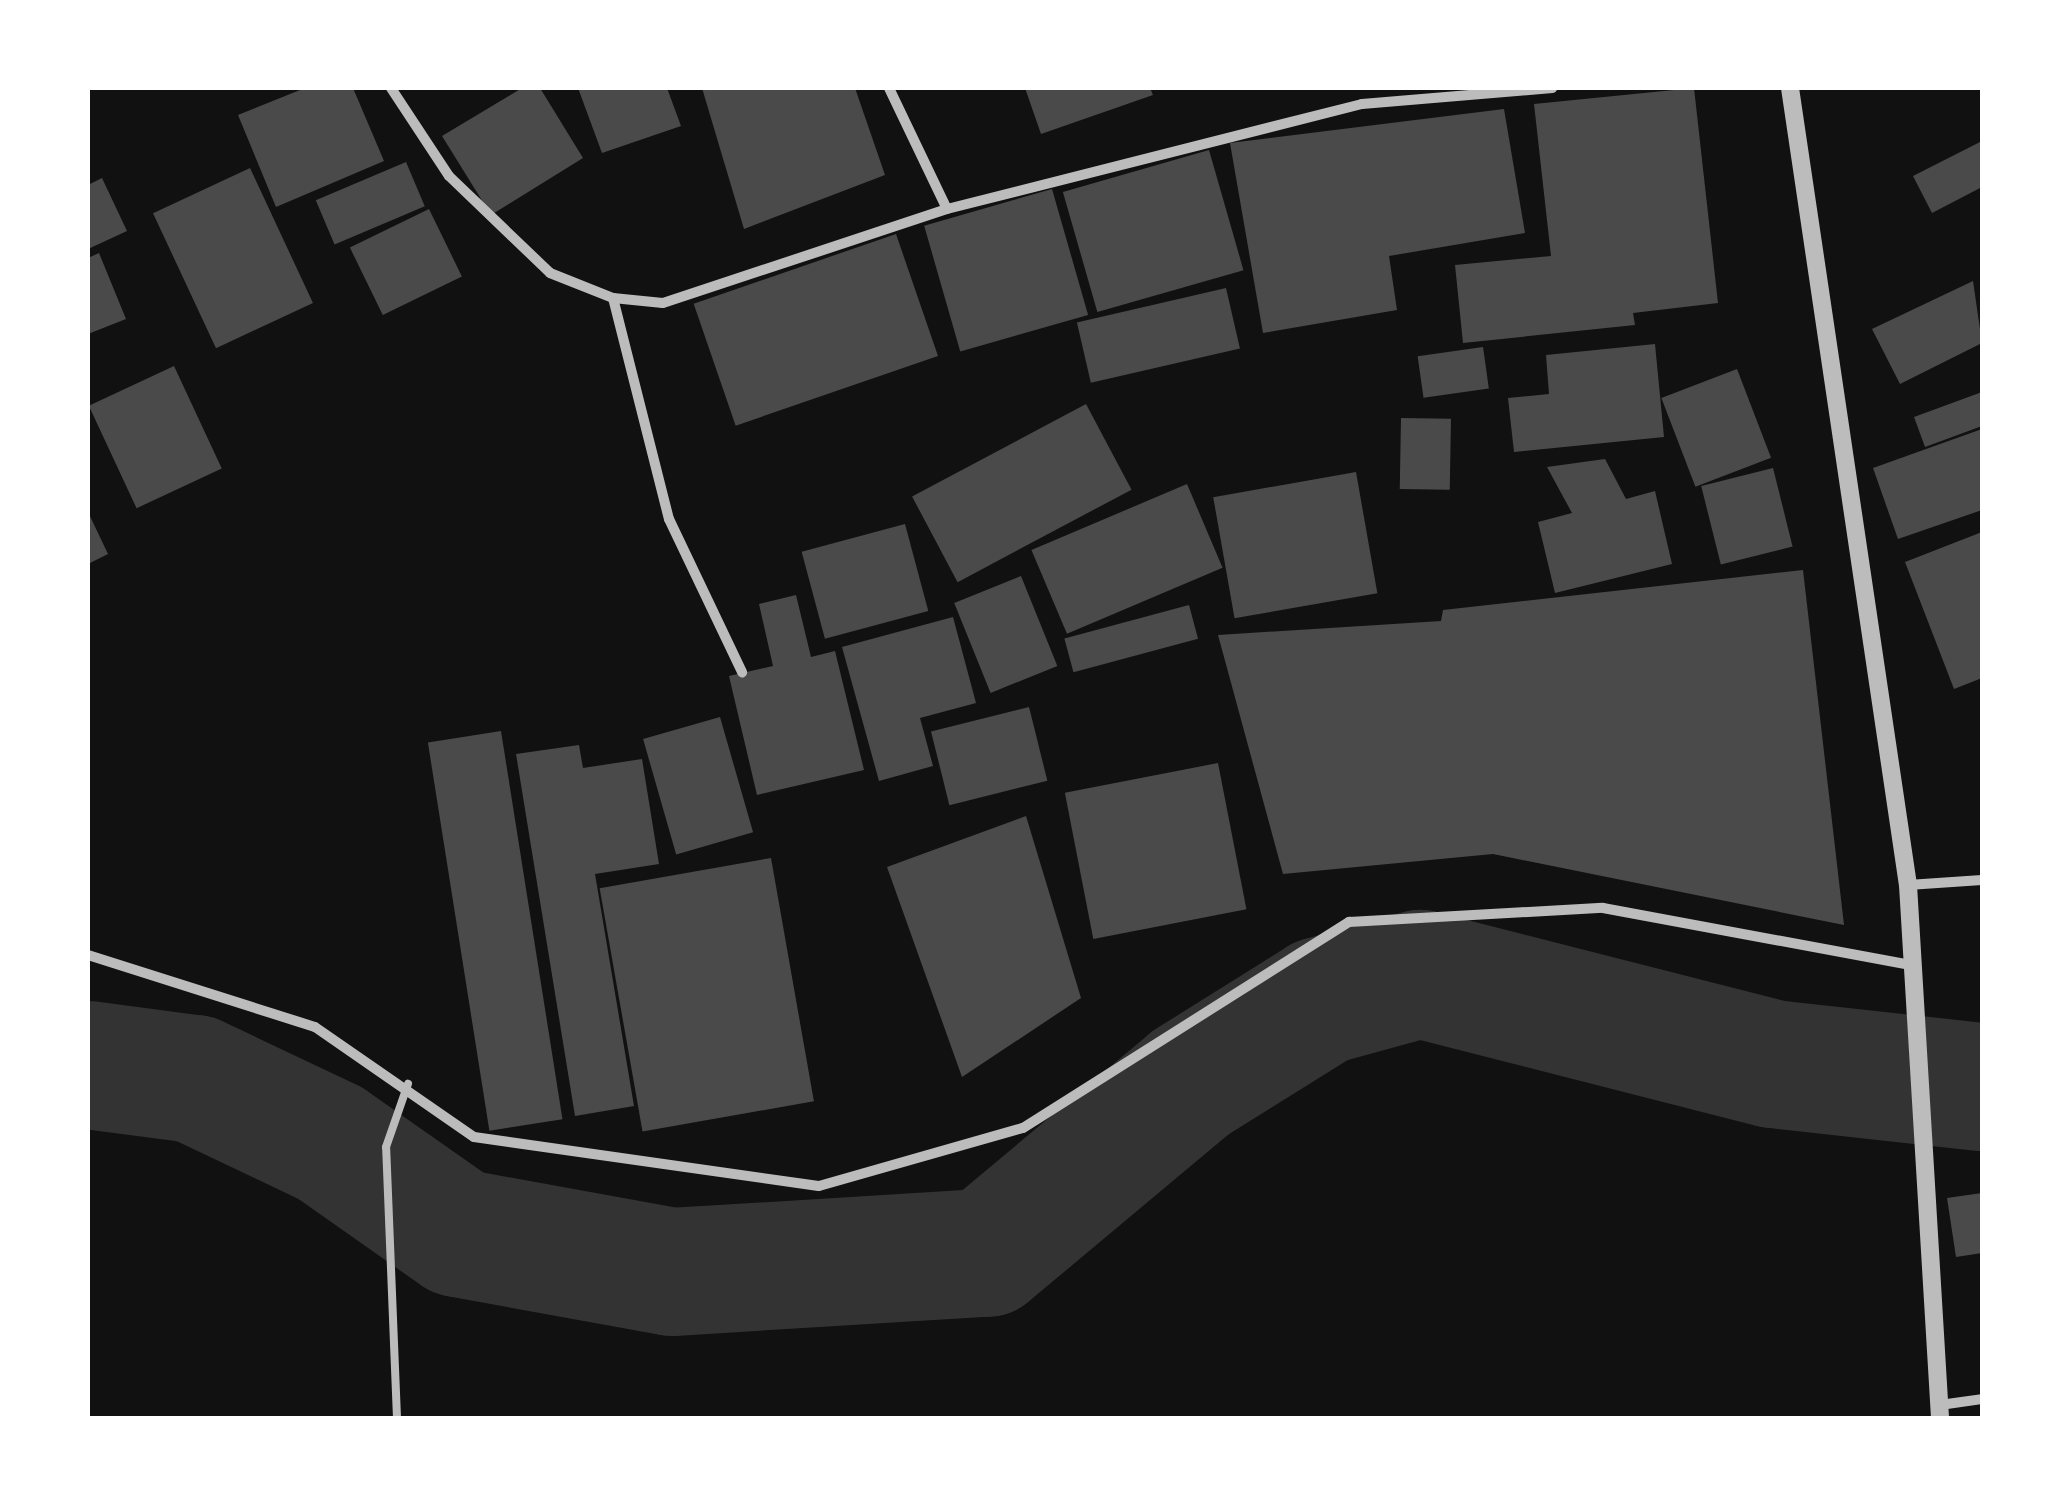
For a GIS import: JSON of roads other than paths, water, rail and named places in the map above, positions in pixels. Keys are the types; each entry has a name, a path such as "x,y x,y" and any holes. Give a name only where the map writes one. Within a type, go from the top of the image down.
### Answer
{"street":[{"path":"392,88 450,176 550,273 614,298 663,303 947,209 1362,104 1552,88"},
{"path":"889,88 947,209"},
{"path":"1790,88 1908,884 1922,1004 1940,1412 1982,1400"},
{"path":"614,298 670,520 698,596 742,672"},
{"path":"1908,884 1982,880"},
{"path":"88,955 315,1027 408,1084 474,1137 819,1186 1023,1128 1349,922 1603,908 1916,966"}],"lane":[{"path":"397,1418 386,1256 386,1146 408,1084"}],"waterway":[{"path":"88,1065 195,1079 330,1143 458,1233 672,1272 987,1253 1190,1083 1321,1001 1420,974 1773,1064 1982,1087"}]}
